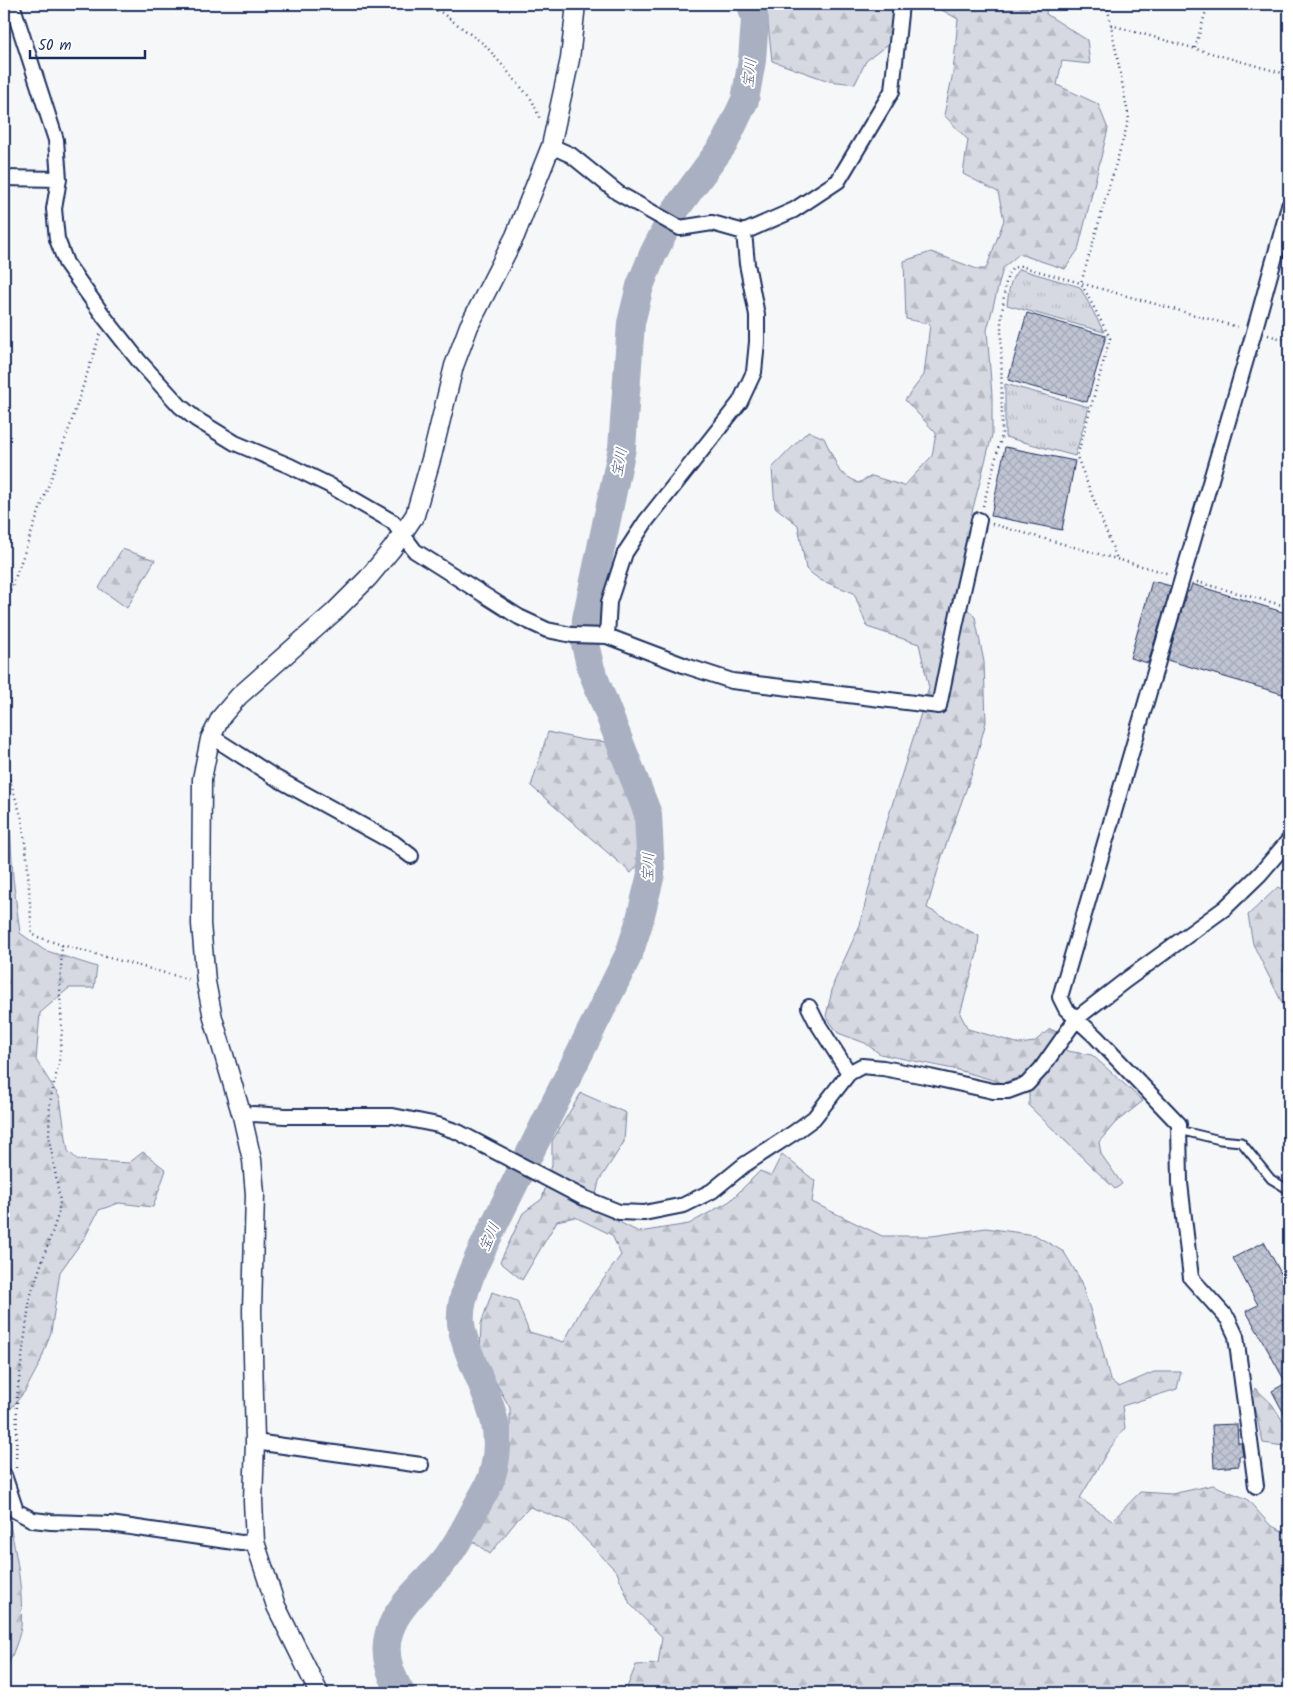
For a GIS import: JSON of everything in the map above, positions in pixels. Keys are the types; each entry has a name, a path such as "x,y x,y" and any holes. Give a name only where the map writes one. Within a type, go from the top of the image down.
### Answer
{"street":[{"path":"12,4 56,140 59,178 54,209 57,239 66,263 105,318 162,386 196,419 235,442 330,484 394,522 415,551 519,617 547,630 572,635 607,636 732,681 939,706 979,520"},
{"path":"319,1693 276,1606 255,1542 252,1502 255,1442 252,1311 255,1194 252,1160 242,1116 213,1018 206,982 201,924 202,789 205,764 210,740 221,717 239,696 333,613 368,578 392,549 415,515 432,456 454,366 469,326 515,236 551,146 570,60 576,4"},
{"path":"551,146 571,155 618,193 680,228 712,223 744,232 794,210 838,181 892,91 901,4"},
{"path":"4,178 59,178"},
{"path":"1256,1486 1236,1336 1228,1319 1191,1278 1180,1183 1179,1124 1077,1018 1066,1009 1060,997 1289,206"},
{"path":"607,636 610,602 625,552 646,521 740,402 754,372 757,315 747,264 744,232"},
{"path":"210,740 220,742 276,778 394,843 410,856"},
{"path":"242,1116 253,1114 285,1116 393,1116 438,1125 514,1161 584,1198 619,1212 644,1213 684,1205 712,1191 744,1165 814,1118 849,1073 862,1066 883,1068 993,1091 1008,1091 1027,1084 1042,1069 1077,1018 1225,908 1260,874 1289,840"},
{"path":"809,1007 849,1073"},
{"path":"255,1442 421,1465"},
{"path":"4,1475 16,1511 33,1520 110,1524 241,1543 255,1542"}],"lane":[{"path":"1179,1130 1220,1140 1241,1142 1270,1179 1289,1190"}],"path":[{"path":"422,4 442,13 485,45 532,100 551,146"},
{"path":"1107,4 1129,119 1081,283 1110,338 1076,457 1117,558"},
{"path":"1195,48 1208,4"},
{"path":"1111,25 1289,75"},
{"path":"1289,341 1020,266 1013,268 1008,274 1001,322 1002,435 979,520 1289,607"},
{"path":"4,608 71,424 105,318"},
{"path":"4,765 22,819 27,857 32,935 197,982 206,982"},
{"path":"10,1493 16,1479 17,1396 30,1298 58,1215 60,1201 49,1136 50,1102 60,1062 62,945"}],"green space":[{"path":"764,4 897,4 891,42 866,61 855,84 829,81 772,61 767,14"},
{"path":"931,4 1047,4 1046,14 1087,40 1090,64 1062,61 1057,85 1098,104 1108,129 1078,250 1065,269 1019,254 1003,268 987,330 992,395 992,435 972,512 957,598 975,617 984,662 986,722 971,776 942,856 927,908 979,936 977,954 960,1014 968,1029 1020,1044 1034,1042 1050,1029 1057,1032 1056,1040 1067,1051 1092,1055 1143,1101 1115,1123 1099,1142 1101,1154 1122,1184 1115,1189 1029,1106 1029,1091 1014,1079 1003,1083 958,1070 880,1054 865,1043 838,1033 826,1016 834,982 860,925 880,843 929,688 919,644 867,627 854,593 820,580 806,569 798,525 775,507 772,468 808,431 824,438 840,472 858,483 872,476 904,486 932,456 936,433 905,400 924,375 930,324 906,319 904,261 931,252 977,269 986,269 1004,220 998,192 963,174 968,140 944,115 953,73 958,19"},
{"path":"1019,269 1080,287 1104,332 1007,305 1011,282"},
{"path":"1005,384 1089,407 1075,456 1005,437"},
{"path":"122,549 155,560 127,608 99,588"},
{"path":"548,732 583,740 609,742 629,792 638,822 638,865 631,873 531,786"},
{"path":"4,749 6,756 13,878 20,933 44,950 97,967 94,988 69,988 40,1013 36,1060 60,1098 68,1151 78,1160 129,1163 143,1152 166,1170 153,1207 119,1203 99,1210 85,1237 60,1272 51,1332 40,1363 25,1391 9,1411 6,1436 9,1472 4,1489"},
{"path":"1278,887 1289,894 1289,1017 1253,944 1248,915"},
{"path":"581,1093 626,1113 624,1142 599,1181 593,1209 639,1232 689,1224 730,1201 760,1171 771,1176 782,1154 815,1181 812,1202 882,1236 932,1236 986,1228 1035,1235 1064,1252 1080,1279 1101,1343 1110,1380 1119,1387 1154,1372 1181,1372 1177,1389 1122,1406 1125,1428 1108,1451 1080,1498 1112,1521 1140,1492 1172,1494 1213,1485 1247,1499 1270,1525 1282,1531 1289,1527 1289,1636 1284,1643 1289,1652 1289,1693 628,1693 626,1690 636,1665 658,1664 662,1637 630,1604 617,1572 569,1522 530,1507 490,1554 471,1540 499,1493 510,1448 510,1408 480,1354 481,1324 492,1292 517,1301 529,1332 564,1342 581,1310 621,1255 612,1235 575,1217 557,1221 522,1280 500,1262 523,1213 542,1199 552,1165 552,1141"},
{"path":"1255,1388 1272,1404 1289,1431 1289,1453 1284,1446 1263,1443 1252,1399"},
{"path":"4,1501 17,1564 22,1612 20,1633 4,1675"}],"building":[{"path":"1027,313 1106,336 1087,402 1008,380"},
{"path":"1005,447 1075,461 1062,530 991,516"},
{"path":"1152,581 1171,586 1148,663 1130,658"},
{"path":"1192,584 1289,614 1289,683 1286,695 1167,660 1187,591 1189,592"},
{"path":"1264,1242 1289,1288 1289,1423 1272,1391 1286,1383 1246,1311 1258,1305 1233,1258"},
{"path":"1237,1424 1238,1443 1241,1443 1243,1456 1239,1456 1239,1466 1214,1468 1212,1425"}],"waterway":[{"name":"宝川","path":"401,1693 391,1672 387,1652 388,1637 393,1623 401,1609 444,1561 463,1533 491,1479 495,1462 497,1447 494,1419 462,1328 461,1312 463,1299 488,1237 629,954 651,874 648,814 591,669 585,644 586,619 622,448 631,323 640,286 653,254 676,209 724,144 745,100 752,60 755,20 751,4"}]}
